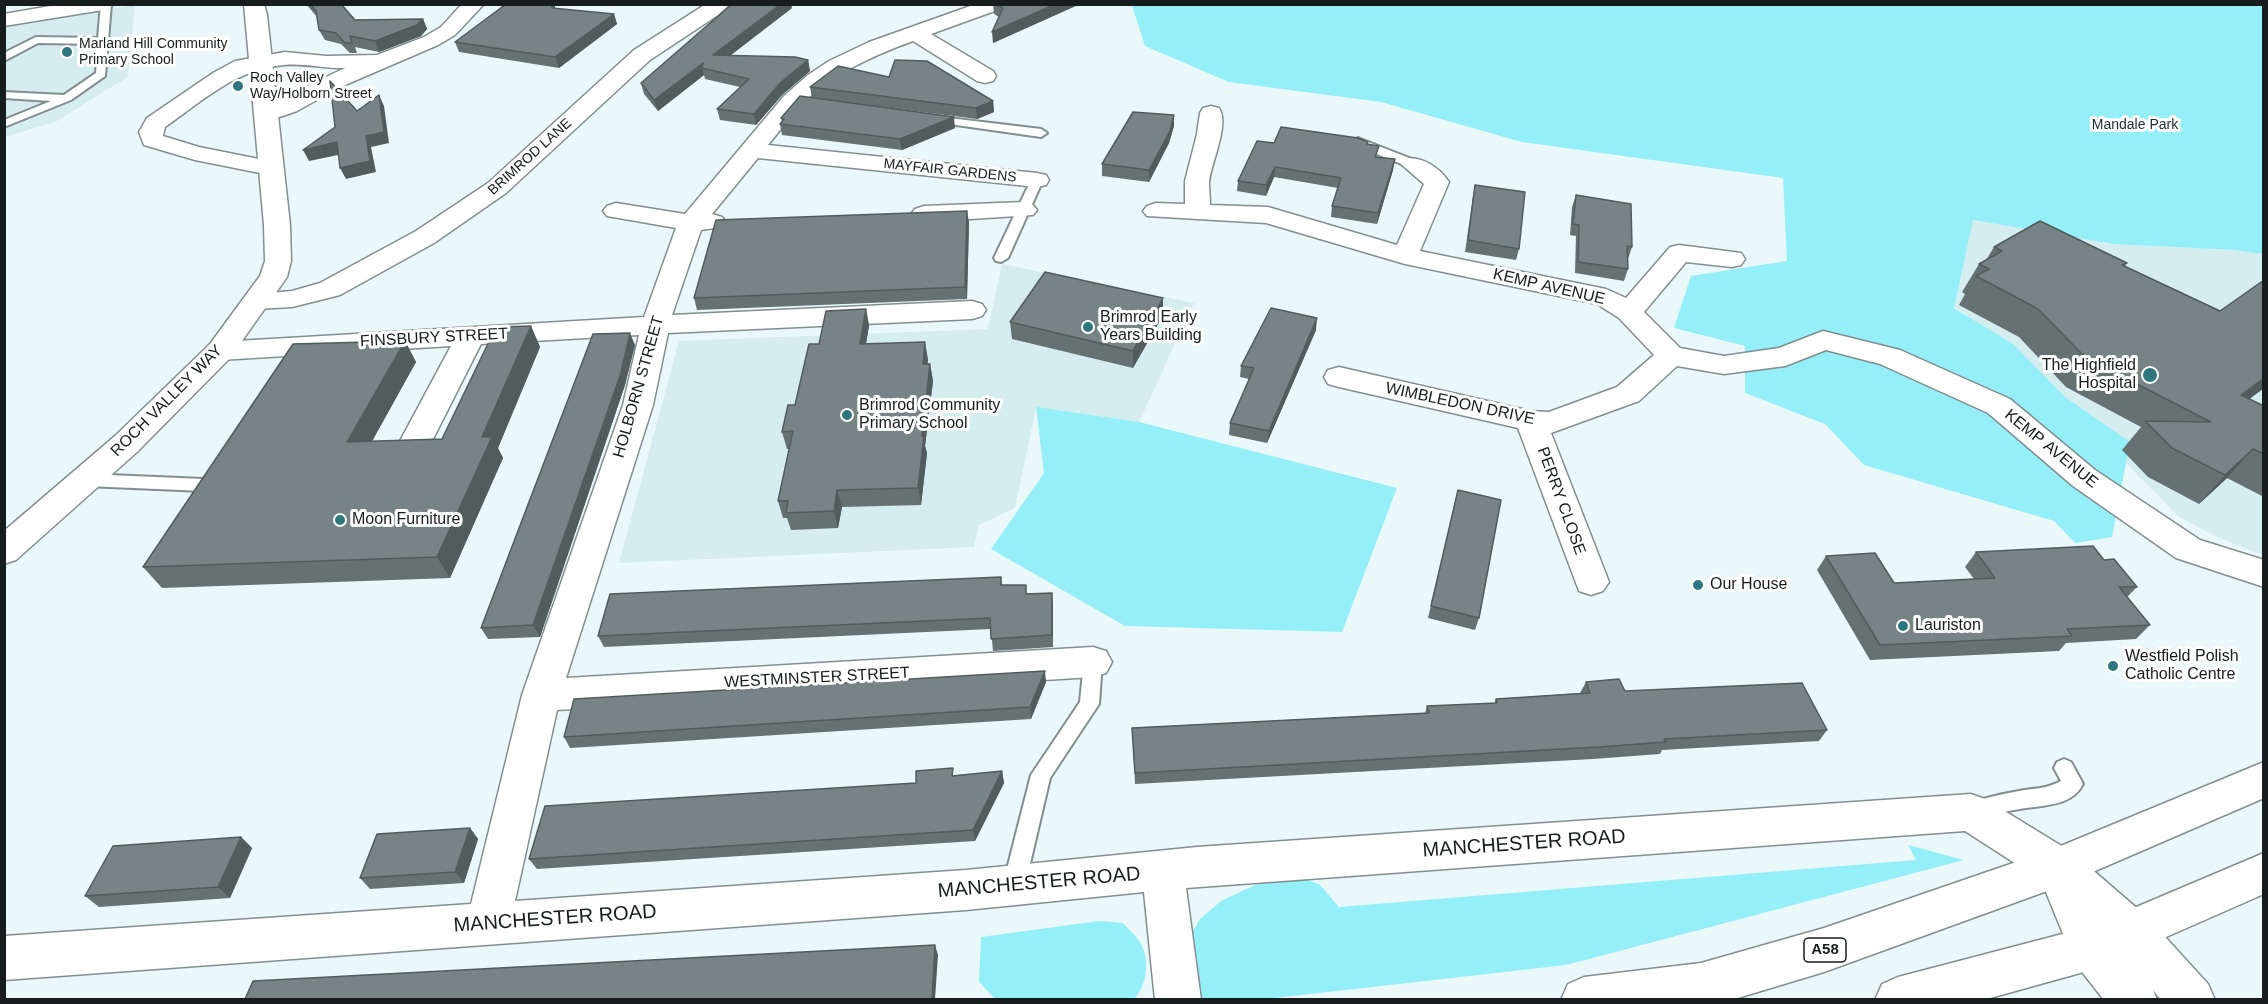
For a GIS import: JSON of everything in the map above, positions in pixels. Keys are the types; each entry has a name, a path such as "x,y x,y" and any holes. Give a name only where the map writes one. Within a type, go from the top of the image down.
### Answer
{"main road":[{"path":"4,20 105,4"},
{"name":"ROCH VALLEY WAY","path":"4,551 126,444 220,351 273,277 278,261 277,225 270,168 263,62 254,4"},
{"path":"268,114 290,106 330,83 380,60 431,41 448,31 474,4"},
{"name":"BRIMROD LANE","path":"255,301 292,299 330,289 425,237 497,188 662,39 699,21 720,4"},
{"name":"HOLBORN STREET","path":"488,924 541,695 638,405 656,325 691,223 750,150 837,66 878,47 996,4"},
{"path":"916,34 985,76"},
{"path":"270,168 233,162 164,144 152,140 151,132 155,123 221,78 243,66 299,58 326,62 380,60"},
{"path":"1198,212 1197,181 1209,134 1211,113"},
{"name":"MAYFAIR GARDENS","path":"750,150 1037,180"},
{"path":"1405,256 1437,182 1413,164"},
{"name":"MAYFAIR GARDENS","path":"905,215 1024,210"},
{"path":"616,211 691,223 739,221"},
{"name":"KEMP AVENUE","path":"1156,211 1268,215 1405,256 1606,297 1629,312 1671,356 1724,365 1785,357 1823,340 1890,357 1999,406 2084,478 2188,549 2264,574"},
{"path":"1629,312 1678,253 1731,259"},
{"name":"FINSBURY STREET","path":"220,351 471,335 972,310"},
{"path":"416,441 471,335"},
{"name":"WIMBLEDON DRIVE","path":"1339,377 1531,421 1551,423 1628,394 1671,356"},
{"name":"PERRY CLOSE","path":"1531,421 1591,582"},
{"name":"WESTMINSTER STREET","path":"541,695 1092,662"},
{"name":"A58","path":"1584,999 1701,986 1824,950 2058,867 2264,778"},
{"path":"1971,812 2058,867 2131,932 2192,999"},
{"name":"MANCHESTER ROAD","path":"4,958 1014,885 1197,867 1971,812"},
{"path":"2058,867 2091,948 2134,999"},
{"path":"1163,872 1178,999"},
{"path":"1898,999 2091,948 2264,873"}],"lane":[{"path":"4,124 67,98 101,74 105,4"},
{"path":"4,58 36,40 104,41"},
{"path":"4,95 67,98"},
{"path":"922,118 1041,133"},
{"path":"1355,141 1413,164"},
{"name":"MAYFAIR GARDENS","path":"1024,210 1037,180"},
{"path":"1001,258 1024,210"},
{"path":"86,480 206,480 190,505"},
{"path":"1014,885 1041,775 1089,704 1092,662"},
{"path":"1971,812 2019,800 2054,796 2073,784 2064,768"}],"shaded area":[{"name":"Marland Hill Community Primary School","path":"135,5 128,77 55,122 5,137 5,26"},
{"name":"The Highfield Hospital","path":"1973,220 2113,244 2233,250 2263,254 2263,555 2219,538 2179,517 2010,346 1901,269"},
{"name":"Brimrod Community Primary School","path":"1002,264 1194,303 1139,422 1036,408 1015,508 979,525 974,547 619,563 679,341 988,329"}],"green space":[{"name":"Mandale Park","path":"1132,5 2263,5 2263,254 2233,250 2113,244 1973,220 1954,308 2013,344 2065,397 2130,442 2112,537 2075,543 2054,521 1864,465 1825,424 1745,393 1745,346 1674,328 1691,276 1787,261 1783,178 1522,142 1381,102 1229,82 1145,46"},
{"path":"1036,407 1139,422 1397,488 1342,632 1125,626 991,549 1044,473"},
{"path":"1908,845 1964,860 1566,965 1266,999 1196,999 1189,938 1200,919 1221,901 1255,885 1298,875 1320,885 1339,907 1916,860"},
{"path":"1099,921 1123,923 1136,936 1143,948 1146,972 1142,987 1134,999 995,999 979,982 981,937"}],"building":[{"path":"310,4 341,4 355,20 423,19 417,25 375,41 350,36 352,43 345,43 336,33 319,30 316,11"},
{"path":"506,4 552,4 552,8 614,14 555,57 455,42"},
{"path":"732,4 781,4 713,55 795,57 808,60 780,83 754,114 717,109 749,79 702,68 703,63 654,100 641,83"},
{"path":"995,4 1056,4 992,32 1003,8"},
{"path":"895,60 927,61 993,101 976,108 810,87 838,66 889,77"},
{"path":"330,81 357,111 379,95 384,132 366,136 370,161 340,168 337,142 303,150 335,127"},
{"path":"800,96 954,117 900,139 780,124 784,119 781,118"},
{"path":"1133,112 1174,115 1170,131 1149,170 1102,164"},
{"path":"1281,127 1358,138 1368,142 1367,144 1379,146 1375,157 1395,159 1378,213 1332,206 1341,178 1275,167 1266,185 1238,181 1257,141 1274,143"},
{"path":"1475,185 1525,192 1519,249 1468,240"},
{"path":"1576,195 1631,204 1632,247 1627,246 1628,269 1578,262 1579,225 1573,224"},
{"path":"967,211 965,287 694,298 716,220"},
{"path":"2040,221 2127,263 2122,265 2220,311 2264,280 2264,378 2241,395 2264,406 2264,454 2253,449 2225,475 2172,448 2145,421 2211,422 2086,358 2038,309 1976,276 1989,269 1979,264 2002,251 1994,247"},
{"name":"Brimrod Early Years Building","path":"1045,272 1163,298 1133,351 1010,322"},
{"path":"1271,308 1317,318 1269,431 1230,423 1254,368 1241,366"},
{"path":"866,309 860,344 925,342 923,364 930,364 918,488 837,490 834,511 786,513 788,501 778,501 793,431 782,432 788,405 795,405 809,344 819,344 826,311"},
{"name":"Moon Furniture","path":"531,326 482,437 492,437 437,557 143,567 293,344 405,341 347,442 442,439 496,327"},
{"path":"630,333 621,373 533,625 481,628 593,334"},
{"path":"1458,490 1501,500 1479,618 1431,606"},
{"path":"2093,546 2104,560 2114,559 2137,587 2119,587 2150,625 2067,629 2072,636 1880,645 1826,556 1875,553 1894,583 1995,578 1976,552"},
{"path":"1001,577 1001,585 1026,585 1026,594 1052,593 1052,635 991,639 990,618 598,636 610,594"},
{"path":"1045,671 1030,707 564,737 574,699"},
{"path":"1619,679 1625,691 1802,683 1827,730 1664,739 1666,742 1598,747 1135,773 1132,728 1429,713 1427,706 1497,703 1496,699 1590,693 1586,682"},
{"path":"953,768 952,776 1002,771 973,830 529,859 545,806 916,783 916,771"},
{"path":"470,828 455,872 360,878 377,834"},
{"path":"241,837 218,887 85,896 113,846"},
{"path":"935,945 932,999 245,999 253,981"}],"place":[{"name":"Marland Hill Community Primary School","path":"67,52"},
{"name":"Roch Valley Way/Holborn Street","path":"238,86"},
{"name":"Brimrod Early Years Building","path":"1088,327"},
{"name":"The Highfield Hospital","path":"2150,375"},
{"name":"Brimrod Community Primary School","path":"847,415"},
{"name":"Moon Furniture","path":"340,520"},
{"name":"Our House","path":"1698,585"},
{"name":"Lauriston","path":"1903,626"},
{"name":"Westfield Polish Catholic Centre","path":"2113,666"}]}
